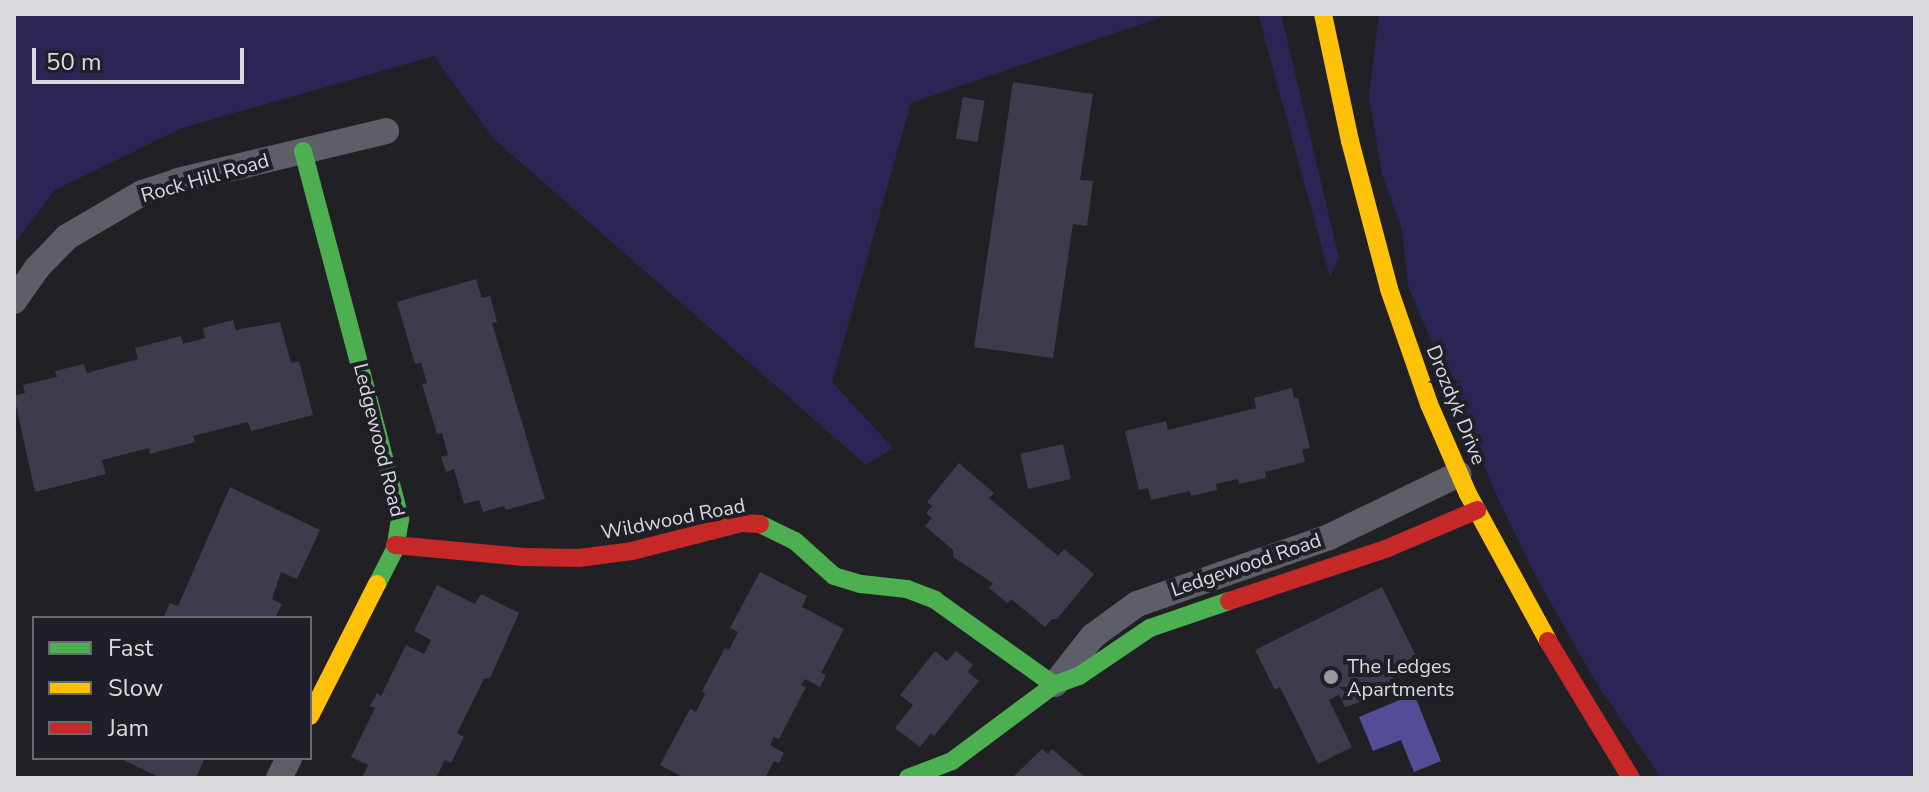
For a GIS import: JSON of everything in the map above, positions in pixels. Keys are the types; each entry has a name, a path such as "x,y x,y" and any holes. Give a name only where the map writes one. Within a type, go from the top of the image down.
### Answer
{"street":[{"name":"Drozdyk Drive","path":"1323,14 1350,141 1389,289 1429,404 1477,510 1560,664 1631,778"},
{"name":"Rock Hill Road","path":"14,301 37,268 67,237 142,193 178,181 386,131"},
{"name":"Ledgewood Road","path":"303,151 400,519 395,545 312,712"},
{"name":"Ledgewood Road","path":"908,778 952,761 1054,685 1093,636 1137,604 1329,537 1459,474"},
{"name":"Ledgewood Road","path":"1054,685 1079,676 1131,639 1160,624 1388,548 1477,510"},
{"name":"Wildwood Road","path":"395,545 524,557 579,558 632,551 742,523 767,525 795,541 834,576 861,584 907,589 935,600 1054,685"},
{"path":"279,778 288,760"}],"shaded area":[{"path":"14,14 1170,14 911,103 832,382 893,448 866,465 493,138 434,56 182,128 55,190 14,244"},
{"path":"1258,14 1281,14 1339,258 1330,277"},
{"path":"1379,14 1915,14 1915,778 1661,778 1595,681 1535,575 1495,492 1408,286 1402,229 1382,174 1369,96"},
{"path":"1414,694 1441,761 1414,772 1401,740 1373,751 1359,717"}],"building":[{"path":"1013,82 1093,94 1080,180 1093,181 1087,226 1073,224 1053,358 974,347"},
{"path":"963,97 985,101 977,142 956,138"},
{"path":"476,279 482,298 490,296 497,322 492,323 545,499 506,510 504,506 483,512 479,500 464,504 454,469 446,472 441,457 448,455 442,433 437,434 422,384 427,383 421,363 415,364 397,302"},
{"path":"233,320 236,330 280,322 291,363 299,361 313,415 251,431 248,422 193,436 195,442 150,454 149,448 102,460 106,474 35,492 14,396 25,393 23,385 57,377 55,371 84,364 87,373 138,359 135,348 181,336 183,344 205,338 203,328"},
{"path":"1292,388 1294,398 1298,398 1310,448 1302,450 1305,462 1265,472 1266,478 1239,484 1238,479 1216,484 1217,490 1191,496 1190,491 1151,500 1148,488 1139,490 1125,431 1166,421 1168,430 1256,408 1254,398"},
{"path":"1063,444 1071,479 1028,489 1020,454"},
{"path":"959,463 994,493 989,498 1058,556 1064,549 1094,574 1057,619 1052,619 1045,627 1011,599 1007,603 989,588 993,583 953,557 953,550 925,526 932,518 926,513 932,506 927,502"},
{"path":"230,487 320,530 297,579 281,572 272,599 282,604 276,616 164,616 170,603 178,606"},
{"path":"760,572 807,596 802,607 844,629 821,673 826,675 820,687 805,679 801,685 806,687 779,739 774,737 770,745 784,753 779,763 774,761 765,778 685,778 660,765 690,709 696,712 705,694 702,691 725,648 729,650 738,632 730,628"},
{"path":"437,585 475,604 481,594 519,613 490,678 484,679 457,733 464,737 451,763 445,760 436,778 362,778 368,765 351,757 375,708 370,706 377,693 381,696 406,645 424,654 431,640 414,631"},
{"name":"The Ledges Apartments","path":"1382,587 1416,656 1389,670 1396,684 1345,707 1339,695 1329,700 1352,747 1318,764 1280,687 1275,690 1255,650"},
{"path":"935,651 947,661 956,651 973,665 968,672 979,681 934,736 931,733 920,747 895,728 913,705 900,695"},
{"path":"1042,749 1048,754 1052,749 1086,778 1012,778"},
{"path":"123,760 204,760 196,778 161,778"}],"traffic: fast":[{"path":"303,151 400,519 395,549 377,584"},
{"path":"760,524 795,541 834,576 861,584 907,589 935,600 1054,685"},
{"path":"908,778 952,761 1054,685 1079,676 1150,628 1229,601"}],"traffic: slow":[{"path":"1323,14 1350,141 1389,289 1429,404 1468,494 1548,641"},
{"path":"312,712 377,584"}],"traffic: jam":[{"path":"1229,601 1388,548 1477,510"},
{"path":"395,545 524,557 579,558 632,551 742,523 760,524"},
{"path":"1548,641 1631,778"}],"place":[{"name":"The Ledges Apartments","path":"1331,677"}]}
